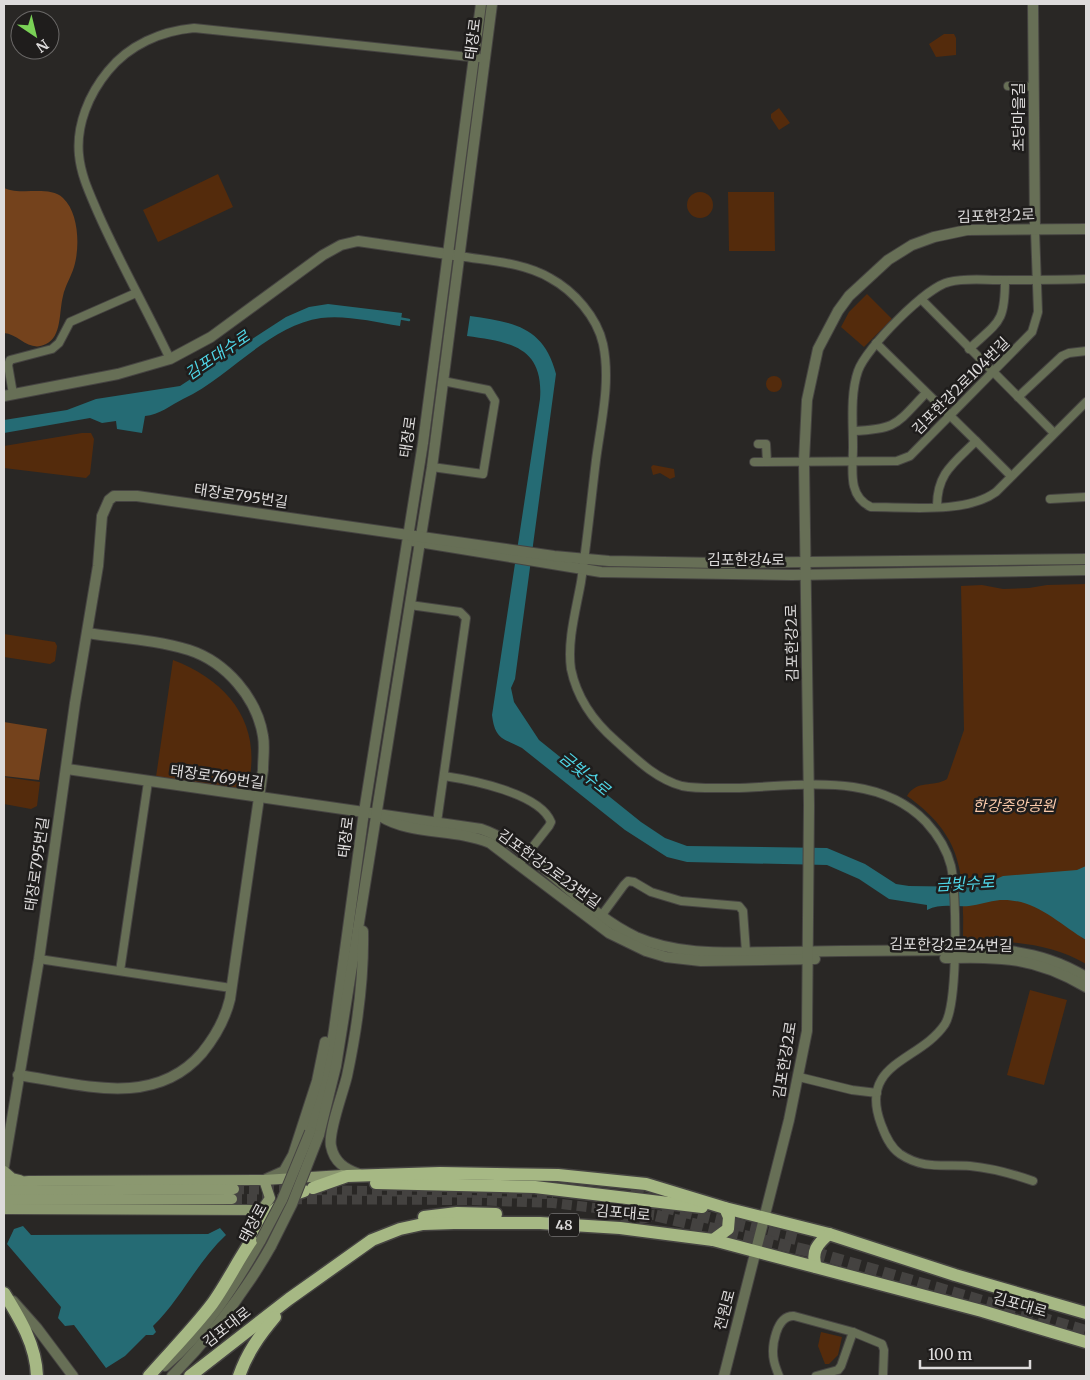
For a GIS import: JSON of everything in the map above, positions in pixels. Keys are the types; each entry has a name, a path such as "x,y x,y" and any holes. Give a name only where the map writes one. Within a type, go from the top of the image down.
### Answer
{"main road":[{"path":"4,1171 12,1178 23,1181"},
{"name":"김포대로","path":"4,1183 23,1181 264,1180 440,1172 558,1175 646,1184 725,1208 828,1234 955,1275 1086,1313"},
{"path":"151,1376 212,1304 261,1225 273,1211 286,1199 331,1180 362,1175"},
{"path":"4,1209 256,1210 263,1208 270,1198 264,1180"},
{"path":"385,1183 456,1180 549,1182 631,1190"},
{"path":"313,1188 344,1183 535,1187 725,1208 729,1217 728,1229 713,1240"},
{"path":"4,1191 233,1194 4,1200"},
{"path":"372,1240 396,1224 430,1216 457,1213 544,1215 621,1222"},
{"name":"김포대로","path":"190,1376 289,1299 372,1240 424,1224 495,1222 620,1228 713,1240 982,1311 1086,1342"},
{"path":"816,1267 813,1258 815,1248 828,1234"},
{"path":"4,1292 23,1325 32,1347 37,1376"},
{"path":"239,1376 253,1344 289,1299"}],"street":[{"name":"태장로","path":"357,911 364,812 408,537 481,4"},
{"name":"태장로","path":"172,1376 231,1308 258,1270 282,1200 314,1133 377,814 432,467 492,4"},
{"name":"초당마을길","path":"1033,4 1035,230"},
{"path":"170,360 136,293 88,189 79,155 81,124 90,98 110,68 129,51 159,35 184,29 204,28 486,58"},
{"path":"1008,86 1034,87"},
{"name":"김포한강2로","path":"756,1252 799,1077 807,1031 810,924 804,461 807,400 818,349 838,311 862,281 900,252 934,237 967,230 1086,229"},
{"name":"김포한강2로104번길","path":"754,462 904,460 920,448 1032,332 1038,312 1035,280 1035,230"},
{"path":"136,293 70,322 59,343 52,349 10,360 8,365 8,395 118,374 170,360 198,346 323,254 341,245 364,241 525,268 549,277 578,299 600,335 604,346 607,381 571,640 570,662 580,697 603,730 652,772 681,785 719,788 858,786 873,789 904,804 926,823 936,835 948,856 953,877 954,954 951,1010 944,1026 930,1040 887,1070 879,1084 877,1093 879,1118 886,1136 896,1151 911,1160 928,1166 984,1168 1033,1181"},
{"path":"1086,279 947,282 921,299 876,343 861,362 857,372 854,386 853,431 855,495 871,507 963,506 982,501 996,492 1086,402"},
{"path":"969,349 1002,315 1005,306 1005,280"},
{"path":"921,299 1054,433"},
{"path":"876,343 1011,476"},
{"path":"1018,397 1062,356 1069,353 1086,351"},
{"path":"432,467 483,474 495,401 488,390 443,381"},
{"path":"853,431 883,429 894,424 926,393"},
{"path":"937,506 937,494 941,478 976,441"},
{"path":"758,444 766,444 767,462"},
{"path":"1050,499 1086,497"},
{"name":"태장로795번길","path":"4,1166 39,959 75,703 98,566 104,550 108,516 114,504 124,500 408,537"},
{"name":"김포한강4로","path":"408,537 653,574 806,575 1086,570"},
{"name":"김포한강4로","path":"583,564 1086,559"},
{"path":"410,605 460,612 466,618 437,822"},
{"path":"18,1075 121,1090 152,1086 187,1068 209,1044 227,1012 231,988 260,797 264,750 260,721 246,694 225,671 189,650 87,633"},
{"name":"태장로769번길","path":"67,769 377,814"},
{"path":"444,776 474,781 509,792 530,802 546,814 550,822 549,826 523,860"},
{"path":"120,971 148,782"},
{"name":"김포한강2로23번길","path":"377,814 437,822 491,833 634,946 680,959 809,956"},
{"name":"김포한강2로23번길","path":"377,814 394,824 480,838 523,860"},
{"path":"599,919 628,881 634,882 651,892 681,901 736,904 743,912 746,952"},
{"path":"357,911 364,956 351,1057 330,1139 334,1157 339,1163 344,1168 362,1175"},
{"path":"264,1180 284,1171 289,1165 310,1105 324,1048 340,950 357,911"},
{"name":"김포한강2로23번길","path":"599,919 636,936 673,948 704,952 746,952 809,956"},
{"name":"김포한강2로24번길","path":"809,956 954,954 1009,951 1034,955 1060,963 1086,977"},
{"name":"김포한강2로24번길","path":"954,954 1039,964 1063,973 1086,987"},
{"path":"39,959 231,988"},
{"path":"799,1077 852,1090 877,1093"},
{"name":"태장로","path":"151,1376 196,1337 266,1243"},
{"name":"전원로","path":"724,1376 756,1252"},
{"path":"4,1292 38,1328 73,1376"},
{"path":"779,1376 773,1355 780,1321 786,1317 794,1316 853,1332 882,1344 884,1350 883,1376"},
{"path":"816,1376 838,1370 842,1366 853,1332"}],"green space":[{"path":"944,34 954,34 956,38 956,55 936,57 929,44"},
{"path":"779,108 790,123 779,130 771,118 771,114"},
{"path":"218,174 233,207 158,242 143,210"},
{"path":"700,192 709,196 713,205 709,214 700,218 691,214 687,205 691,196"},
{"path":"728,192 774,192 775,251 729,251"},
{"path":"867,294 892,319 864,347 841,327 849,312"},
{"path":"771,376 777,376 782,381 780,390 771,392 766,387 766,381"},
{"path":"91,433 94,439 90,474 86,478 4,468 4,446"},
{"path":"653,465 674,469 675,477 670,479 660,473 653,475 651,467"},
{"name":"한강중앙공원","path":"1086,584 1086,964 1058,951 1043,947 1013,942 968,939 963,936 963,893 956,857 950,841 940,826 926,811 907,796 916,787 942,782 947,779 964,730 961,586 982,585 1003,589"},
{"path":"4,634 55,642 57,646 55,661 50,664 4,657"},
{"path":"173,660 194,669 211,681 226,694 238,710 246,727 251,746 251,767 247,790 156,777"},
{"path":"4,777 40,782 37,806 31,809 4,804"},
{"path":"1030,990 1067,1000 1044,1085 1007,1075"},
{"path":"821,1332 842,1337 838,1355 829,1364 825,1364 818,1346"}],"shaded area":[{"path":"4,188 57,194 68,204 75,221 77,231 76,259 64,292 59,323 55,336 51,341 40,346 29,345 14,336 4,333"},
{"path":"4,722 47,729 39,780 4,776"}],"water":[{"path":"328,304 402,313 400,326 341,317 321,318 302,323 266,341 200,390 160,412 145,416 142,433 117,429 116,421 102,423 90,418 4,433 4,420 67,410 96,399 180,386 286,317 309,307"},
{"path":"470,316 513,324 535,336 551,358 556,374 515,679 511,688 514,702 539,740 641,822 665,838 687,846 827,848 865,864 896,884 909,886 978,887 1003,876 1077,870 1086,866 1086,940 1046,913 1013,900 1000,900 969,906 942,906 927,910 927,905 889,899 859,879 827,865 687,862 667,857 625,830 522,748 501,737 495,729 492,715 540,399 540,381 530,357 521,350 497,341 467,336"},
{"path":"23,1226 31,1235 208,1234 220,1228 226,1235 206,1257 172,1304 153,1326 156,1332 153,1335 146,1335 125,1356 106,1368 74,1325 65,1326 58,1318 61,1307 7,1244 14,1229"}],"waterway":[{"name":"김포대수로","path":"398,318 409,320"}],"tunnel":[{"path":"234,1189 293,1190"},
{"path":"312,1190 553,1194"},
{"path":"631,1190 660,1206 796,1239"},
{"path":"232,1199 470,1200 553,1203 654,1215"},
{"path":"621,1222 654,1215 809,1251 1086,1331"}],"water label":[{"name":"금빛수로","path":"585,773"},
{"name":"금빛수로","path":"965,883"}]}
